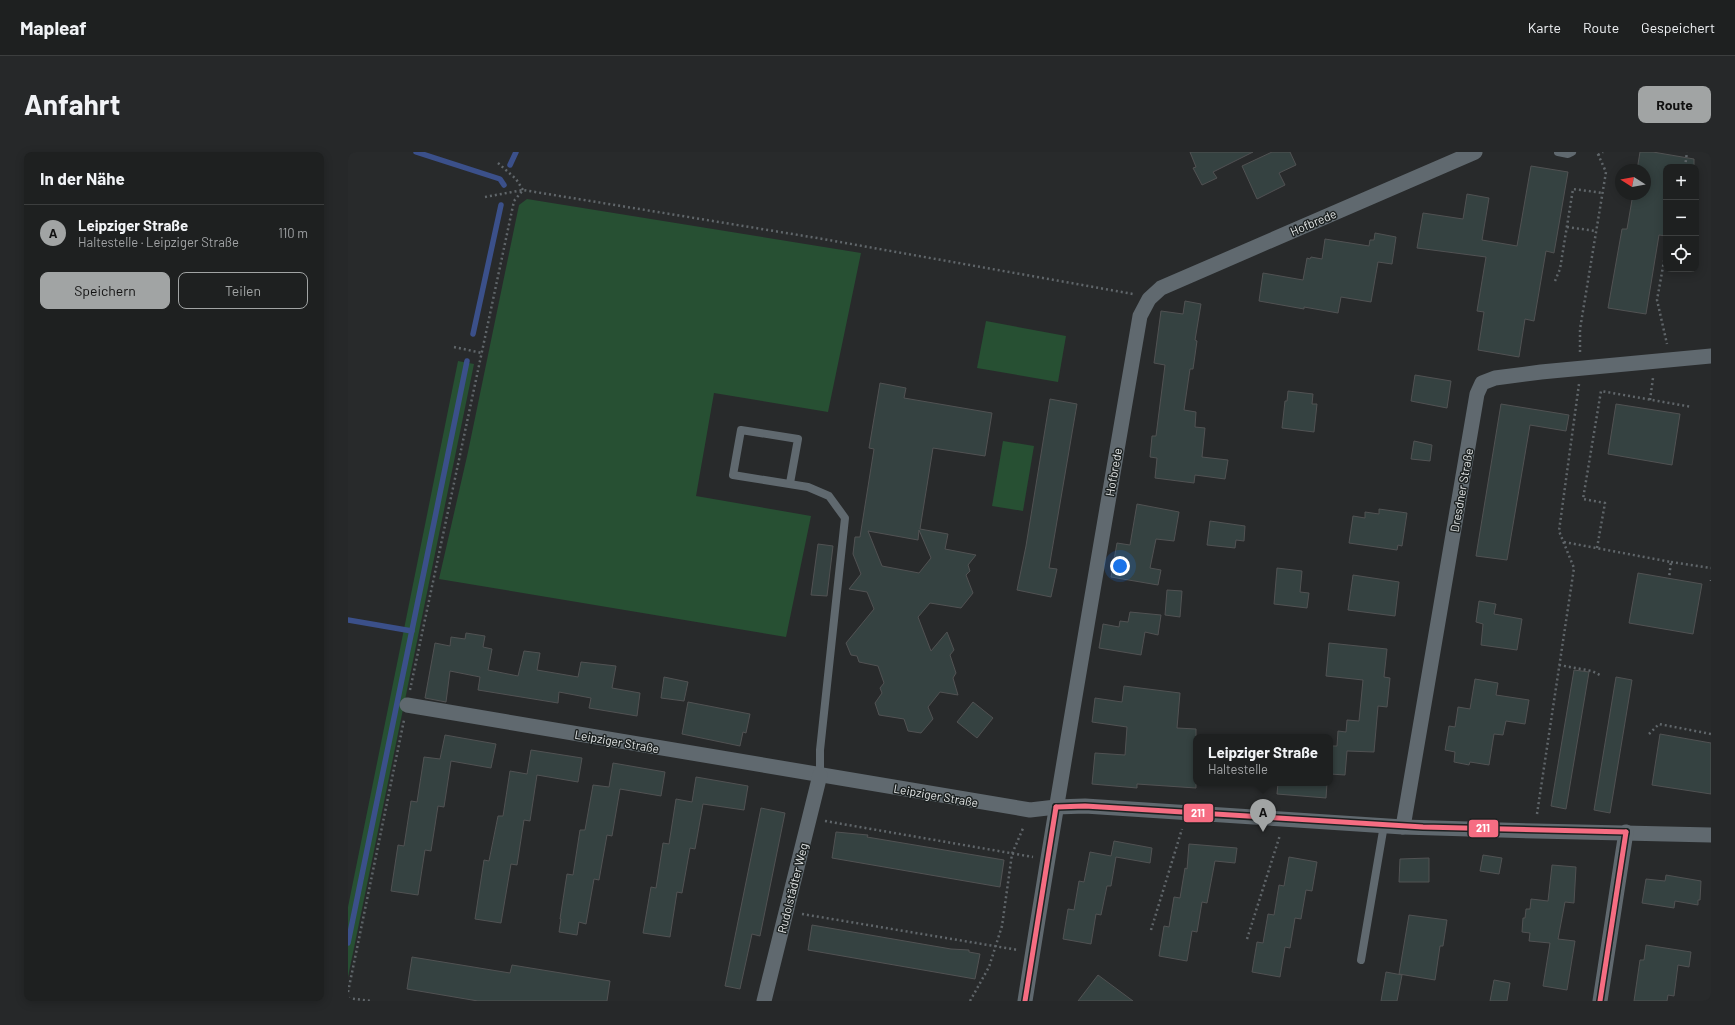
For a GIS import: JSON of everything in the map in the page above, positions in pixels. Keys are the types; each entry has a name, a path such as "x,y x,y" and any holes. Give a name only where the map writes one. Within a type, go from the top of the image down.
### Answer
{"street":[{"name":"Hofbrede","path":"1025,1001 1056,807 1140,316 1149,299 1161,288 1474,152"},
{"name":"Dresdner Straße","path":"1403,827 1477,394 1482,383 1495,378 1580,368 1711,356"},
{"name":"Leipziger Straße","path":"407,705 1030,810 1085,806 1403,827 1536,832 1626,832 1711,835"},
{"name":"Rudolstädter Weg","path":"764,1001 820,775"},
{"path":"1600,1001 1626,832"}],"lane":[{"path":"1558,152 1568,154 1572,152"},
{"path":"790,483 798,439 741,430 733,475 808,487 829,496 845,518 820,750 820,775"},
{"path":"1361,960 1384,826"}],"path":[{"path":"1536,832 1574,568 1559,531 1579,382 1580,329 1606,172 1598,153 1603,152"},
{"path":"1685,164 1687,152"},
{"path":"498,163 516,179 523,190"},
{"path":"1555,281 1560,270 1573,189 1603,193"},
{"path":"485,197 523,190 838,242 1140,295 1149,299"},
{"path":"348,992 407,705 514,201 523,190"},
{"path":"1567,227 1596,232"},
{"path":"1663,267 1657,300 1666,338 1668,360"},
{"path":"454,347 482,353"},
{"path":"1650,400 1653,380 1652,375"},
{"path":"1597,548 1605,503 1583,499 1601,391 1692,407"},
{"path":"1563,542 1711,568"},
{"path":"1669,578 1671,562"},
{"path":"1559,666 1592,671 1602,676"},
{"path":"1649,734 1659,724 1711,734"},
{"path":"970,1001 988,967 1002,926 1012,854 1030,810"},
{"path":"1151,930 1183,827 1185,813"},
{"path":"809,819 1029,856"},
{"path":"1247,939 1280,838 1282,819"},
{"path":"785,912 1014,950"},
{"path":"348,998 370,1001"}],"green space":[{"path":"527,199 861,253 828,412 714,393 696,496 811,516 786,637 439,579 468,452 519,205"},
{"path":"986,321 1066,336 1058,382 977,368"},
{"path":"458,361 474,364 348,977 348,907"},
{"path":"1003,441 1034,446 1023,511 992,506"}],"building":[{"path":"1190,152 1253,152 1213,172 1217,178 1202,185 1193,168 1196,167"},
{"path":"1272,152 1290,152 1296,165 1279,173 1285,185 1257,199 1242,166"},
{"path":"1640,152 1653,152 1694,159 1694,164 1663,164 1663,236 1659,235 1646,314 1608,308 1622,229 1627,229 1632,200 1651,200 1651,164 1638,164"},
{"path":"1531,166 1568,172 1554,253 1546,251 1534,321 1525,319 1519,357 1478,350 1484,312 1477,311 1486,257 1417,248 1423,213 1463,219 1467,194 1489,198 1482,240 1517,246"},
{"path":"1375,233 1396,237 1392,264 1378,262 1371,302 1341,297 1338,313 1259,301 1263,273 1303,280 1307,258 1310,259 1311,257 1322,259 1325,239 1369,246 1370,240 1374,240"},
{"path":"1185,301 1201,304 1195,340 1197,341 1193,369 1190,369 1184,410 1196,412 1195,427 1205,428 1202,457 1228,460 1225,479 1195,475 1194,483 1155,478 1157,458 1150,457 1152,436 1156,436 1165,365 1154,363 1161,311 1183,314"},
{"path":"1415,375 1451,381 1447,408 1411,401"},
{"path":"880,383 906,388 904,398 992,413 985,456 933,448 920,529 948,534 945,549 976,555 968,565 970,571 966,575 973,593 961,608 930,603 918,617 931,651 947,632 954,650 950,655 956,673 953,678 958,695 940,692 928,707 933,719 921,733 908,731 904,719 879,715 875,703 882,693 880,688 884,683 878,666 859,662 857,656 851,655 846,643 874,609 867,592 849,589 861,574 853,554 855,537 860,537 874,449 869,448","holes":["919,530 931,558 919,573 882,566 868,531 918,540"]},
{"path":"1288,391 1313,394 1312,404 1317,404 1314,432 1282,428 1285,401 1287,401"},
{"path":"1050,399 1077,404 1049,568 1057,569 1051,597 1017,590 1026,546"},
{"path":"1501,404 1569,415 1566,431 1530,425 1507,560 1476,556"},
{"path":"1616,404 1680,414 1672,465 1608,454"},
{"path":"1414,441 1432,445 1430,461 1411,459"},
{"path":"1137,504 1179,512 1174,541 1156,539 1150,568 1161,570 1158,585 1111,577 1117,543 1130,545"},
{"path":"1379,509 1407,513 1402,546 1398,545 1397,550 1349,543 1353,516 1365,518 1365,512 1379,514"},
{"path":"1210,521 1245,526 1244,541 1236,540 1235,548 1207,545"},
{"path":"818,544 833,546 827,596 811,595"},
{"path":"1277,568 1302,571 1300,592 1309,593 1307,608 1274,604"},
{"path":"1638,573 1702,584 1693,634 1629,623"},
{"path":"1353,575 1399,582 1395,616 1348,610"},
{"path":"1167,590 1182,591 1180,617 1165,615"},
{"path":"1479,601 1496,604 1494,614 1522,619 1517,650 1481,645 1483,624 1476,622"},
{"path":"1130,612 1161,615 1158,635 1145,632 1141,655 1099,648 1103,624 1119,627 1120,621 1128,622"},
{"path":"466,633 485,636 483,647 492,649 488,670 518,676 524,651 540,653 537,670 578,677 581,662 616,666 612,688 640,693 637,716 589,708 591,698 559,692 558,703 478,690 480,677 450,671 446,702 425,698 435,643 450,646 451,637 465,639"},
{"path":"1329,643 1387,649 1384,677 1390,678 1387,707 1378,706 1374,752 1347,751 1345,775 1333,774 1333,746 1337,746 1338,731 1346,732 1347,720 1359,721 1363,680 1326,676"},
{"path":"1574,670 1589,672 1566,809 1551,806"},
{"path":"664,677 688,682 684,701 661,698"},
{"path":"1616,677 1632,680 1610,813 1594,810"},
{"path":"1475,679 1498,683 1496,695 1529,700 1525,724 1506,721 1503,735 1494,734 1489,765 1470,762 1469,765 1454,762 1455,752 1445,750 1449,726 1455,727 1458,707 1470,709"},
{"path":"1124,686 1180,693 1177,728 1196,729 1196,734 1193,734 1193,786 1196,786 1196,788 1137,784 1137,788 1092,784 1095,753 1125,755 1127,727 1092,722 1095,698 1122,702"},
{"path":"688,702 750,714 746,733 743,732 740,746 682,734"},
{"path":"973,702 993,718 977,738 957,722"},
{"path":"1660,734 1711,743 1711,794 1652,785"},
{"path":"445,735 496,744 491,768 451,761 444,807 438,806 431,851 425,850 418,895 391,891 398,845 404,846 411,801 417,802 424,757 440,759"},
{"path":"531,750 582,758 578,782 537,775 530,821 524,820 517,865 511,864 501,923 475,919 484,860 489,861 498,816 503,816 510,771 527,774"},
{"path":"613,763 665,772 661,796 620,789 612,836 607,835 599,880 594,879 586,924 579,922 577,935 559,932 567,874 573,875 580,830 585,830 593,785 609,787"},
{"path":"696,777 748,786 744,810 703,804 695,849 690,848 682,893 677,892 670,937 643,933 651,887 656,888 663,843 669,844 676,799 692,802"},
{"path":"1278,786 1327,786 1326,798 1277,794"},
{"path":"761,808 785,813 760,936 752,934 740,989 725,986"},
{"path":"836,832 868,835 867,837 1004,860 1000,887 832,858"},
{"path":"1114,841 1152,848 1150,863 1116,857 1111,886 1107,886 1101,915 1096,914 1091,944 1063,939 1068,909 1074,910 1079,881 1084,882 1090,852 1111,856"},
{"path":"1189,844 1237,848 1235,863 1215,861 1207,903 1202,902 1197,932 1192,931 1187,961 1159,956 1164,926 1169,927 1174,897 1180,898 1185,868 1187,869"},
{"path":"1483,855 1502,858 1499,874 1480,871"},
{"path":"1289,857 1317,862 1312,891 1306,890 1301,919 1295,918 1290,948 1285,947 1280,977 1252,972 1257,942 1263,943 1268,914 1274,915 1279,885 1284,886"},
{"path":"1429,858 1429,882 1399,882 1400,859"},
{"path":"1552,865 1576,867 1574,903 1565,902 1558,939 1575,941 1567,990 1543,986 1550,943 1529,941 1530,933 1522,932 1523,918 1525,918 1526,909 1530,909 1531,899 1548,901"},
{"path":"1666,875 1701,881 1700,900 1698,900 1698,905 1675,901 1674,908 1642,903 1646,879 1665,881"},
{"path":"1409,915 1447,920 1443,946 1440,946 1435,980 1399,974"},
{"path":"812,925 951,949 969,950 969,952 980,954 975,979 808,950"},
{"path":"1646,945 1691,952 1689,967 1678,965 1674,996 1668,995 1667,1001 1634,1001 1640,960 1644,960"},
{"path":"412,957 510,973 512,965 610,981 607,1001 478,1001 407,989"},
{"path":"1386,972 1402,975 1397,1001 1381,1001"},
{"path":"1098,975 1133,1001 1078,1001"},
{"path":"1494,980 1510,983 1507,1001 1490,1001"}],"waterway":[{"path":"416,152 500,179 504,185"},
{"path":"510,165 516,152"},
{"path":"473,334 501,205"},
{"path":"348,943 467,361"},
{"path":"348,620 412,631"}],"transit line":[{"name":"211","path":"1056,807 1085,806 1423,827 1626,832"},
{"name":"211","path":"1025,1001 1056,807"},
{"name":"211","path":"1600,1001 1626,832"}],"place":[{"name":"Leipziger Straße","path":"1263,832"}]}
